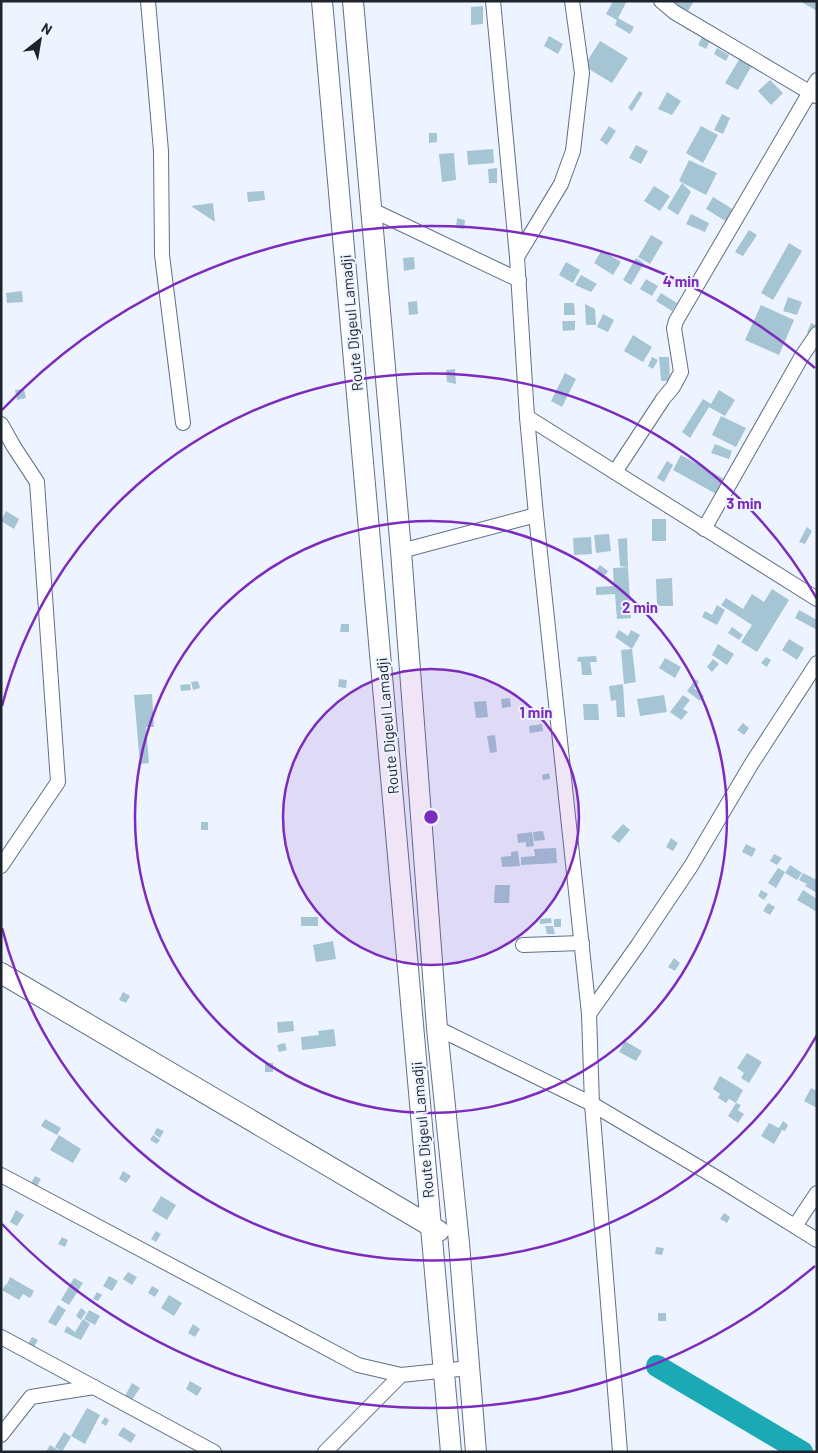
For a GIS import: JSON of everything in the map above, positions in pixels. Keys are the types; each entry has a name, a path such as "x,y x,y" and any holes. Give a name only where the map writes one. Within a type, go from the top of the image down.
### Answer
{"main road":[{"name":"Route Digeul Lamadji","path":"322,1 451,1452"},
{"name":"Route Digeul Lamadji","path":"353,1 402,551 437,1028 459,1243 476,1452"},
{"path":"1,973 459,1243"}],"street":[{"path":"148,1 161,151 162,255 183,423"},
{"path":"493,1 519,280 527,417 536,515 589,1014 592,1104 620,1452"},
{"path":"517,257 561,184 572,151 582,73 572,1"},
{"path":"615,472 681,372 674,328 676,321 814,90 674,12 661,1"},
{"path":"370,208 519,280"},
{"path":"704,529 817,334"},
{"path":"527,417 817,599"},
{"path":"1,424 37,482 58,782 1,866"},
{"path":"402,551 536,515"},
{"path":"589,1014 691,866 752,763 817,663"},
{"path":"523,945 582,943"},
{"path":"437,1028 592,1104 817,1240"},
{"path":"1,1175 358,1365 401,1375 469,1368"},
{"path":"795,1226 817,1193"},
{"path":"1,1337 214,1452"},
{"path":"325,1452 401,1375"},
{"path":"1,1435 31,1397 94,1387"}],"building":[{"path":"613,1 627,1 618,18 634,27 630,34 615,25 617,20 606,14"},
{"path":"675,1 694,1 688,11 674,3"},
{"path":"804,1 817,1 817,11 803,3"},
{"path":"483,6 483,24 471,25 471,7"},
{"path":"549,36 563,44 558,54 544,46"},
{"path":"702,37 710,41 706,49 698,45"},
{"path":"600,41 628,58 612,83 584,66"},
{"path":"717,48 729,55 726,61 714,54"},
{"path":"740,58 752,65 738,90 725,83"},
{"path":"770,80 783,93 771,105 758,91"},
{"path":"639,91 643,93 632,111 628,108"},
{"path":"667,92 681,101 672,115 658,109"},
{"path":"722,114 730,118 723,134 714,130"},
{"path":"609,126 616,131 607,145 600,140"},
{"path":"701,126 718,135 703,163 686,153"},
{"path":"429,133 437,133 437,142 429,143"},
{"path":"636,145 648,151 641,164 629,158"},
{"path":"493,149 494,163 468,165 467,151"},
{"path":"454,153 456,180 442,182 439,154"},
{"path":"689,160 717,173 706,195 679,181"},
{"path":"497,168 497,183 489,183 488,169"},
{"path":"682,183 691,192 678,215 667,208"},
{"path":"654,186 670,196 660,211 644,201"},
{"path":"264,191 265,200 248,202 247,192"},
{"path":"713,197 734,210 727,222 706,209"},
{"path":"213,203 215,222 191,206"},
{"path":"691,214 709,223 705,232 686,224"},
{"path":"457,218 465,220 464,229 456,228"},
{"path":"749,230 757,235 743,256 735,252"},
{"path":"651,235 663,242 650,264 638,257"},
{"path":"789,243 802,251 773,300 761,293"},
{"path":"602,250 621,262 613,275 594,263"},
{"path":"414,257 415,269 404,271 403,258"},
{"path":"636,258 644,263 631,285 623,280"},
{"path":"566,262 580,270 573,283 559,275"},
{"path":"581,275 597,284 591,292 575,285"},
{"path":"646,279 658,286 652,296 640,289"},
{"path":"22,291 23,302 7,303 6,293"},
{"path":"661,293 677,303 672,311 656,301"},
{"path":"788,297 802,302 797,315 783,311"},
{"path":"417,301 418,314 409,315 408,302"},
{"path":"564,303 574,303 575,315 564,315"},
{"path":"585,304 595,309 596,325 586,325"},
{"path":"761,305 794,320 779,355 745,340"},
{"path":"603,314 614,320 608,332 597,327"},
{"path":"562,321 575,321 575,330 563,331"},
{"path":"811,323 816,325 813,335 807,333"},
{"path":"633,335 652,347 643,362 624,351"},
{"path":"652,357 658,360 653,369 648,366"},
{"path":"659,357 669,357 670,381 661,381"},
{"path":"455,369 456,384 447,382 446,370"},
{"path":"565,373 576,379 562,407 551,401"},
{"path":"24,389 26,398 17,400 15,390"},
{"path":"719,390 735,400 725,416 709,407 690,438 682,432 703,399 711,404"},
{"path":"721,416 746,428 736,447 712,435"},
{"path":"715,444 732,451 729,459 711,453"},
{"path":"681,455 726,480 718,495 673,470"},
{"path":"667,461 673,465 664,482 657,478"},
{"path":"6,511 19,519 14,529 1,521"},
{"path":"652,519 666,519 666,541 652,541"},
{"path":"807,527 812,531 805,544 799,542"},
{"path":"609,534 611,551 596,553 594,535"},
{"path":"591,537 592,554 574,555 573,538"},
{"path":"627,538 628,567 620,566 618,539"},
{"path":"600,565 608,571 603,578 595,572"},
{"path":"628,567 631,618 617,619 615,594 596,595 596,587 614,586 613,568"},
{"path":"672,578 673,606 657,606 656,579"},
{"path":"772,589 789,600 757,652 741,642 752,625 721,605 726,598 743,609 752,594 764,602"},
{"path":"717,605 725,610 717,625 702,617 705,611 712,615"},
{"path":"799,610 817,620 817,630 795,618"},
{"path":"341,624 349,624 349,632 340,632"},
{"path":"732,627 743,635 739,640 728,633"},
{"path":"619,630 628,636 631,630 640,635 632,649 615,637"},
{"path":"789,639 804,648 797,660 782,650"},
{"path":"718,644 734,654 727,665 712,655"},
{"path":"632,649 636,682 624,684 621,650"},
{"path":"596,656 597,662 590,662 592,675 582,675 581,662 577,661 578,657"},
{"path":"766,657 771,660 767,667 761,663"},
{"path":"665,658 681,667 675,678 659,668"},
{"path":"713,659 719,664 712,672 707,667"},
{"path":"339,679 347,680 346,688 338,687"},
{"path":"696,679 699,682 694,688 704,696 700,701 687,691"},
{"path":"198,681 200,688 193,690 191,682"},
{"path":"190,684 191,690 181,691 180,685"},
{"path":"623,684 625,717 617,717 616,700 611,701 609,686"},
{"path":"152,694 154,727 146,727 149,763 140,764 134,695"},
{"path":"664,695 667,712 640,716 637,699"},
{"path":"683,695 690,700 683,709 688,712 681,720 670,712"},
{"path":"510,698 511,707 502,708 501,699"},
{"path":"486,701 488,717 476,718 474,702"},
{"path":"583,704 598,704 599,720 584,720"},
{"path":"743,723 749,728 744,735 737,730"},
{"path":"542,724 543,731 530,733 529,726"},
{"path":"495,735 497,752 490,753 487,736"},
{"path":"549,773 550,779 543,780 542,775"},
{"path":"201,822 208,822 208,830 201,830"},
{"path":"623,824 630,830 619,843 611,837"},
{"path":"543,831 545,840 534,841 533,832"},
{"path":"532,832 534,846 526,847 526,842 518,843 517,834"},
{"path":"671,838 678,843 673,851 666,847"},
{"path":"746,844 756,849 752,857 742,852"},
{"path":"556,848 557,863 521,865 521,857 535,856 534,849"},
{"path":"518,851 520,866 502,867 501,857 511,856 511,852"},
{"path":"774,854 782,858 777,865 770,861"},
{"path":"790,865 802,873 797,880 785,873"},
{"path":"778,868 785,872 776,888 768,883"},
{"path":"803,873 817,880 817,893 799,880"},
{"path":"495,885 510,885 509,903 494,903"},
{"path":"761,890 768,894 764,900 758,896"},
{"path":"803,890 817,899 817,912 797,900"},
{"path":"768,903 775,907 770,915 763,911"},
{"path":"301,917 318,917 318,926 301,926"},
{"path":"551,918 552,923 540,924 540,919"},
{"path":"554,919 561,919 561,927 554,927"},
{"path":"545,926 553,926 555,934 547,934"},
{"path":"333,941 336,959 316,962 313,945"},
{"path":"674,958 680,963 675,971 668,967"},
{"path":"123,992 130,996 126,1003 119,1000"},
{"path":"293,1021 294,1031 278,1033 277,1022"},
{"path":"334,1029 336,1046 302,1050 301,1037 319,1035 318,1031"},
{"path":"625,1041 642,1051 636,1061 619,1052"},
{"path":"285,1043 287,1050 279,1052 277,1045"},
{"path":"747,1053 762,1062 749,1083 741,1078 744,1073 737,1068"},
{"path":"265,1063 273,1063 273,1072 265,1072"},
{"path":"720,1076 743,1090 736,1103 729,1099 726,1103 718,1098 720,1094 713,1089"},
{"path":"811,1088 817,1091 817,1108 804,1101"},
{"path":"736,1103 741,1105 738,1110 744,1114 738,1123 728,1116"},
{"path":"45,1119 61,1128 57,1135 41,1126"},
{"path":"783,1121 788,1125 785,1131 782,1130 774,1144 761,1136 769,1123 779,1128"},
{"path":"157,1128 164,1131 160,1138 154,1134"},
{"path":"59,1135 81,1149 73,1163 50,1150"},
{"path":"153,1135 160,1140 157,1144 150,1140"},
{"path":"123,1171 131,1176 126,1183 119,1179"},
{"path":"35,1176 41,1179 36,1188 30,1185"},
{"path":"161,1196 176,1205 167,1220 152,1211"},
{"path":"16,1210 24,1215 17,1226 10,1222"},
{"path":"724,1213 730,1217 727,1223 720,1219"},
{"path":"156,1231 161,1234 156,1242 151,1239"},
{"path":"62,1237 68,1240 65,1247 58,1244"},
{"path":"656,1247 664,1248 662,1255 655,1254"},
{"path":"128,1272 137,1277 132,1285 123,1279"},
{"path":"109,1276 118,1281 112,1291 103,1286"},
{"path":"10,1277 34,1291 30,1298 23,1294 19,1300 2,1290 6,1284 16,1290 7,1284"},
{"path":"74,1278 83,1283 69,1305 61,1300"},
{"path":"152,1286 159,1290 155,1297 148,1293"},
{"path":"97,1292 102,1295 98,1301 93,1299"},
{"path":"169,1295 182,1303 174,1316 161,1308"},
{"path":"58,1305 66,1310 56,1326 48,1322"},
{"path":"81,1308 86,1312 81,1320 76,1316"},
{"path":"89,1310 100,1316 95,1325 84,1319"},
{"path":"658,1313 666,1313 666,1321 658,1321"},
{"path":"83,1319 90,1324 81,1340 64,1332 67,1326 75,1332"},
{"path":"193,1324 200,1329 195,1337 188,1333"},
{"path":"32,1337 38,1340 34,1347 28,1344"},
{"path":"190,1381 202,1388 197,1396 186,1389"},
{"path":"132,1383 140,1388 132,1400 125,1396"},
{"path":"87,1408 100,1415 85,1444 71,1436"},
{"path":"105,1417 109,1420 106,1426 101,1423"},
{"path":"123,1427 136,1435 131,1443 118,1435"},
{"path":"64,1432 71,1437 62,1452 55,1447"},
{"path":"50,1445 61,1452 46,1452"}],"waterway":[{"path":"657,1366 802,1452"}]}
